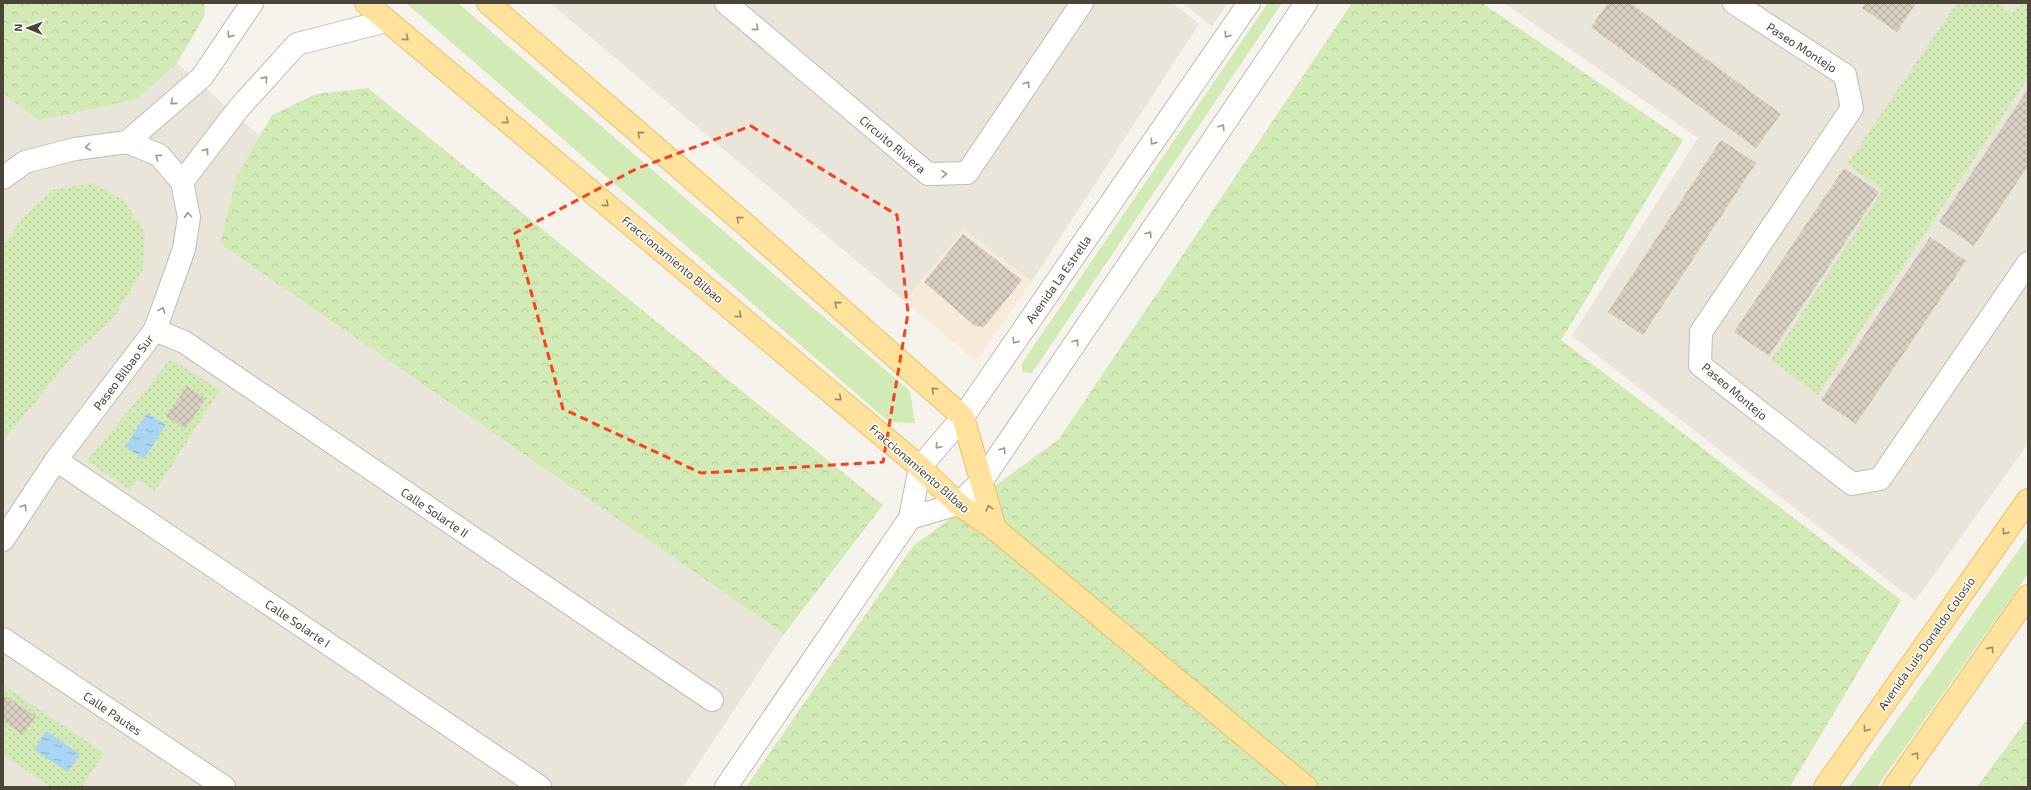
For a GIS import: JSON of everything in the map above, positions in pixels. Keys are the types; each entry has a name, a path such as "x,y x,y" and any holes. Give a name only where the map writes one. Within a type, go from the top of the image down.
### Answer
{"main road":[{"name":"Fraccionamiento Bilbao","path":"366,3 920,467 958,504 995,529"},
{"path":"488,3 746,225 963,417"},
{"name":"Fraccionamiento Bilbao","path":"963,417 995,529"},
{"name":"Avenida Luis Donaldo Colosio","path":"1825,787 2028,500"},
{"path":"995,529 1306,787"},
{"path":"1894,787 2028,596"}],"street":[{"path":"127,142 202,77 252,3"},
{"name":"Circuito Riviera","path":"726,3 928,174 967,173 1082,3"},
{"name":"Avenida La Estrella","path":"910,518 920,467 963,417 1250,3"},
{"path":"726,787 910,518 958,504 981,482 1306,3"},
{"name":"Paseo Montejo","path":"1734,3 1845,74 1852,108 1701,332 1700,365 1852,484 1880,479 2028,263"},
{"path":"3,178 25,162 75,148 127,142 159,155 182,182 239,108 297,44 386,21"},
{"name":"Paseo Bilbao Sur","path":"3,540 56,460 155,330 184,249 189,217 182,182"},
{"name":"Calle Solarte II","path":"155,330 184,342 712,700"},
{"name":"Calle Solarte I","path":"56,460 540,787"},
{"name":"Calle Pautes","path":"3,639 224,787"}],"highlighted area":[{"path":"751,126 897,215 908,313 883,462 701,473 563,409 515,233 636,169"}],"shaded area":[{"path":"550,3 1173,3 1199,24 1032,281 964,230 904,301"},
{"path":"1182,3 1228,3 1212,26"},
{"path":"1504,3 2028,3 2028,444 1915,601 1572,336 1698,138"},
{"path":"177,63 261,137 236,178 220,244 784,634 683,787 3,787 3,93 39,121 137,99"},
{"path":"964,229 1032,281 976,361 904,301"}],"green space":[{"path":"3,3 205,3 204,17 177,63 137,99 39,121 3,93"},
{"path":"406,3 458,3 910,391 915,423 889,422"},
{"path":"1268,3 1282,3 1032,373 1022,372 1022,363"},
{"path":"1352,3 1482,3 1683,140 1561,340 1901,600 1790,787 746,787 913,546 1059,439"},
{"path":"1957,3 1997,3 2013,13 2020,3 2028,3 2028,78 1818,395 1771,360 1883,190 1847,164"},
{"path":"368,88 883,505 784,634 220,244 236,178 272,115 316,94"},
{"path":"92,183 125,201 145,234 143,270 113,318 76,352 3,441 3,247 22,218 55,189"},
{"path":"171,359 220,390 155,491 138,479 130,490 87,461"},
{"path":"2028,537 2028,574 1877,787 1849,787"},
{"path":"3,685 104,753 82,787 51,787 3,755"},
{"path":"2028,718 2028,787 1977,787"}],"water":[{"path":"147,413 166,425 144,459 125,447"},
{"path":"46,731 80,754 68,772 34,750"}],"building":[{"path":"1608,3 1630,3 1781,114 1756,148 1591,27"},
{"path":"1865,3 1916,3 1897,32 1862,8"},
{"path":"2028,89 2028,166 1974,246 1939,222"},
{"path":"1721,140 1756,163 1643,335 1608,312"},
{"path":"1844,168 1879,192 1769,356 1734,332"},
{"path":"963,234 1022,280 984,327 975,326 924,282"},
{"path":"1930,237 1966,261 1856,424 1821,400"},
{"path":"187,386 206,399 185,429 166,416"},
{"path":"5,696 36,716 23,735 3,721 3,699"}]}
